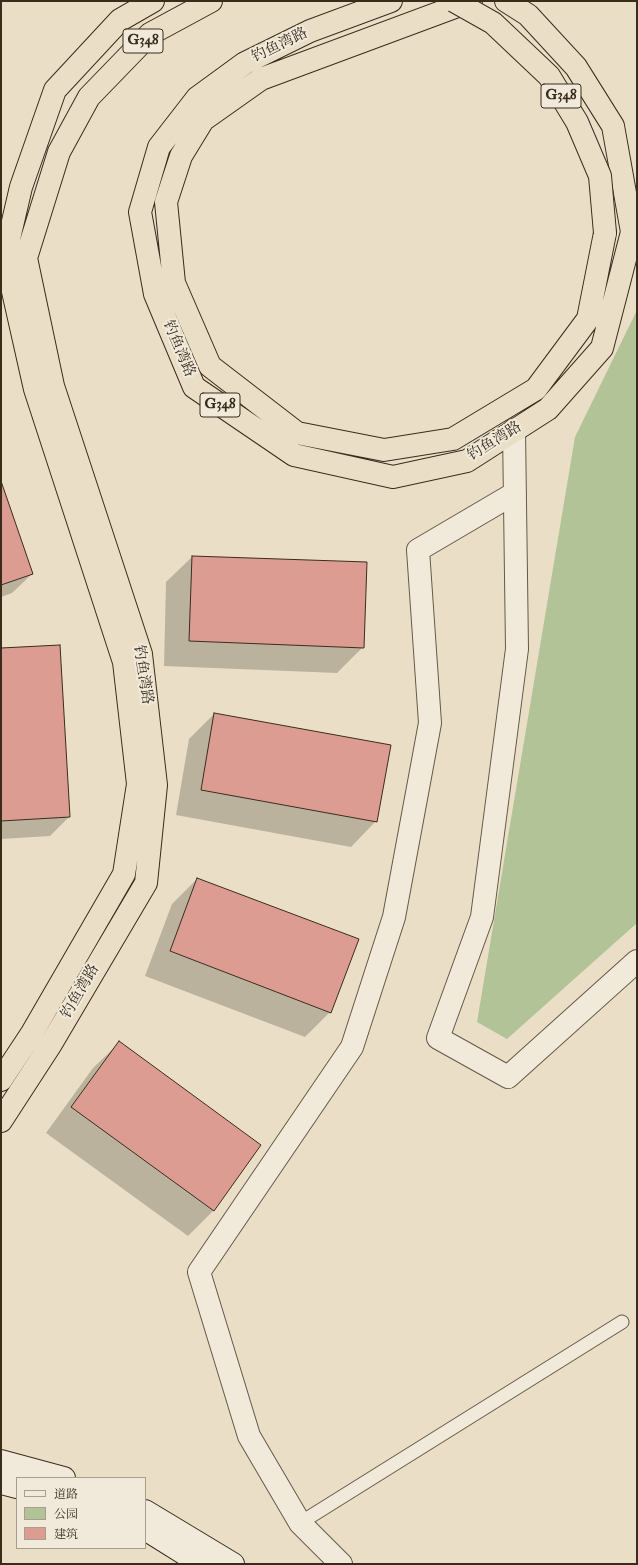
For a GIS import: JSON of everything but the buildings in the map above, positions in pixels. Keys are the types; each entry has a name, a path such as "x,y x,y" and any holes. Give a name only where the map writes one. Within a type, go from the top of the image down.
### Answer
{"highway":[{"name":"钓鱼湾路","path":"1,1080 32,1033 124,874 138,784 124,662 35,389 6,256 21,187 55,90 120,20 153,1"},
{"name":"钓鱼湾路","path":"1,1121 51,1044 146,883 156,786 141,654 53,386 26,258 59,152 89,97 150,34 211,1"},
{"name":"钓鱼湾路","path":"391,1 310,31 245,63 197,98 159,147 140,212 155,294 194,387 294,456 393,477 467,461 548,409 602,348 632,232 613,126 576,67 528,15 506,1"},
{"name":"钓鱼湾路","path":"454,1 493,23 549,76 577,122 600,176 605,233 588,319 536,389 453,439 384,450 297,433 210,366 174,283 166,202 181,156 203,120 261,79 471,1"}],"street":[{"path":"514,430 517,649 482,917 438,1038 508,1077 637,961"},
{"path":"341,1564 300,1523 249,1436 199,1272 352,1047 394,917 430,723 418,550 515,493"},
{"path":"1,1461 60,1477"},
{"path":"1,1483 16,1487"},
{"path":"146,1512 233,1564"},
{"path":"146,1530 200,1564"}],"lane":[{"path":"300,1523 622,1322"}],"green space":[{"path":"637,310 637,923 507,1039 477,1022 575,437"}]}
